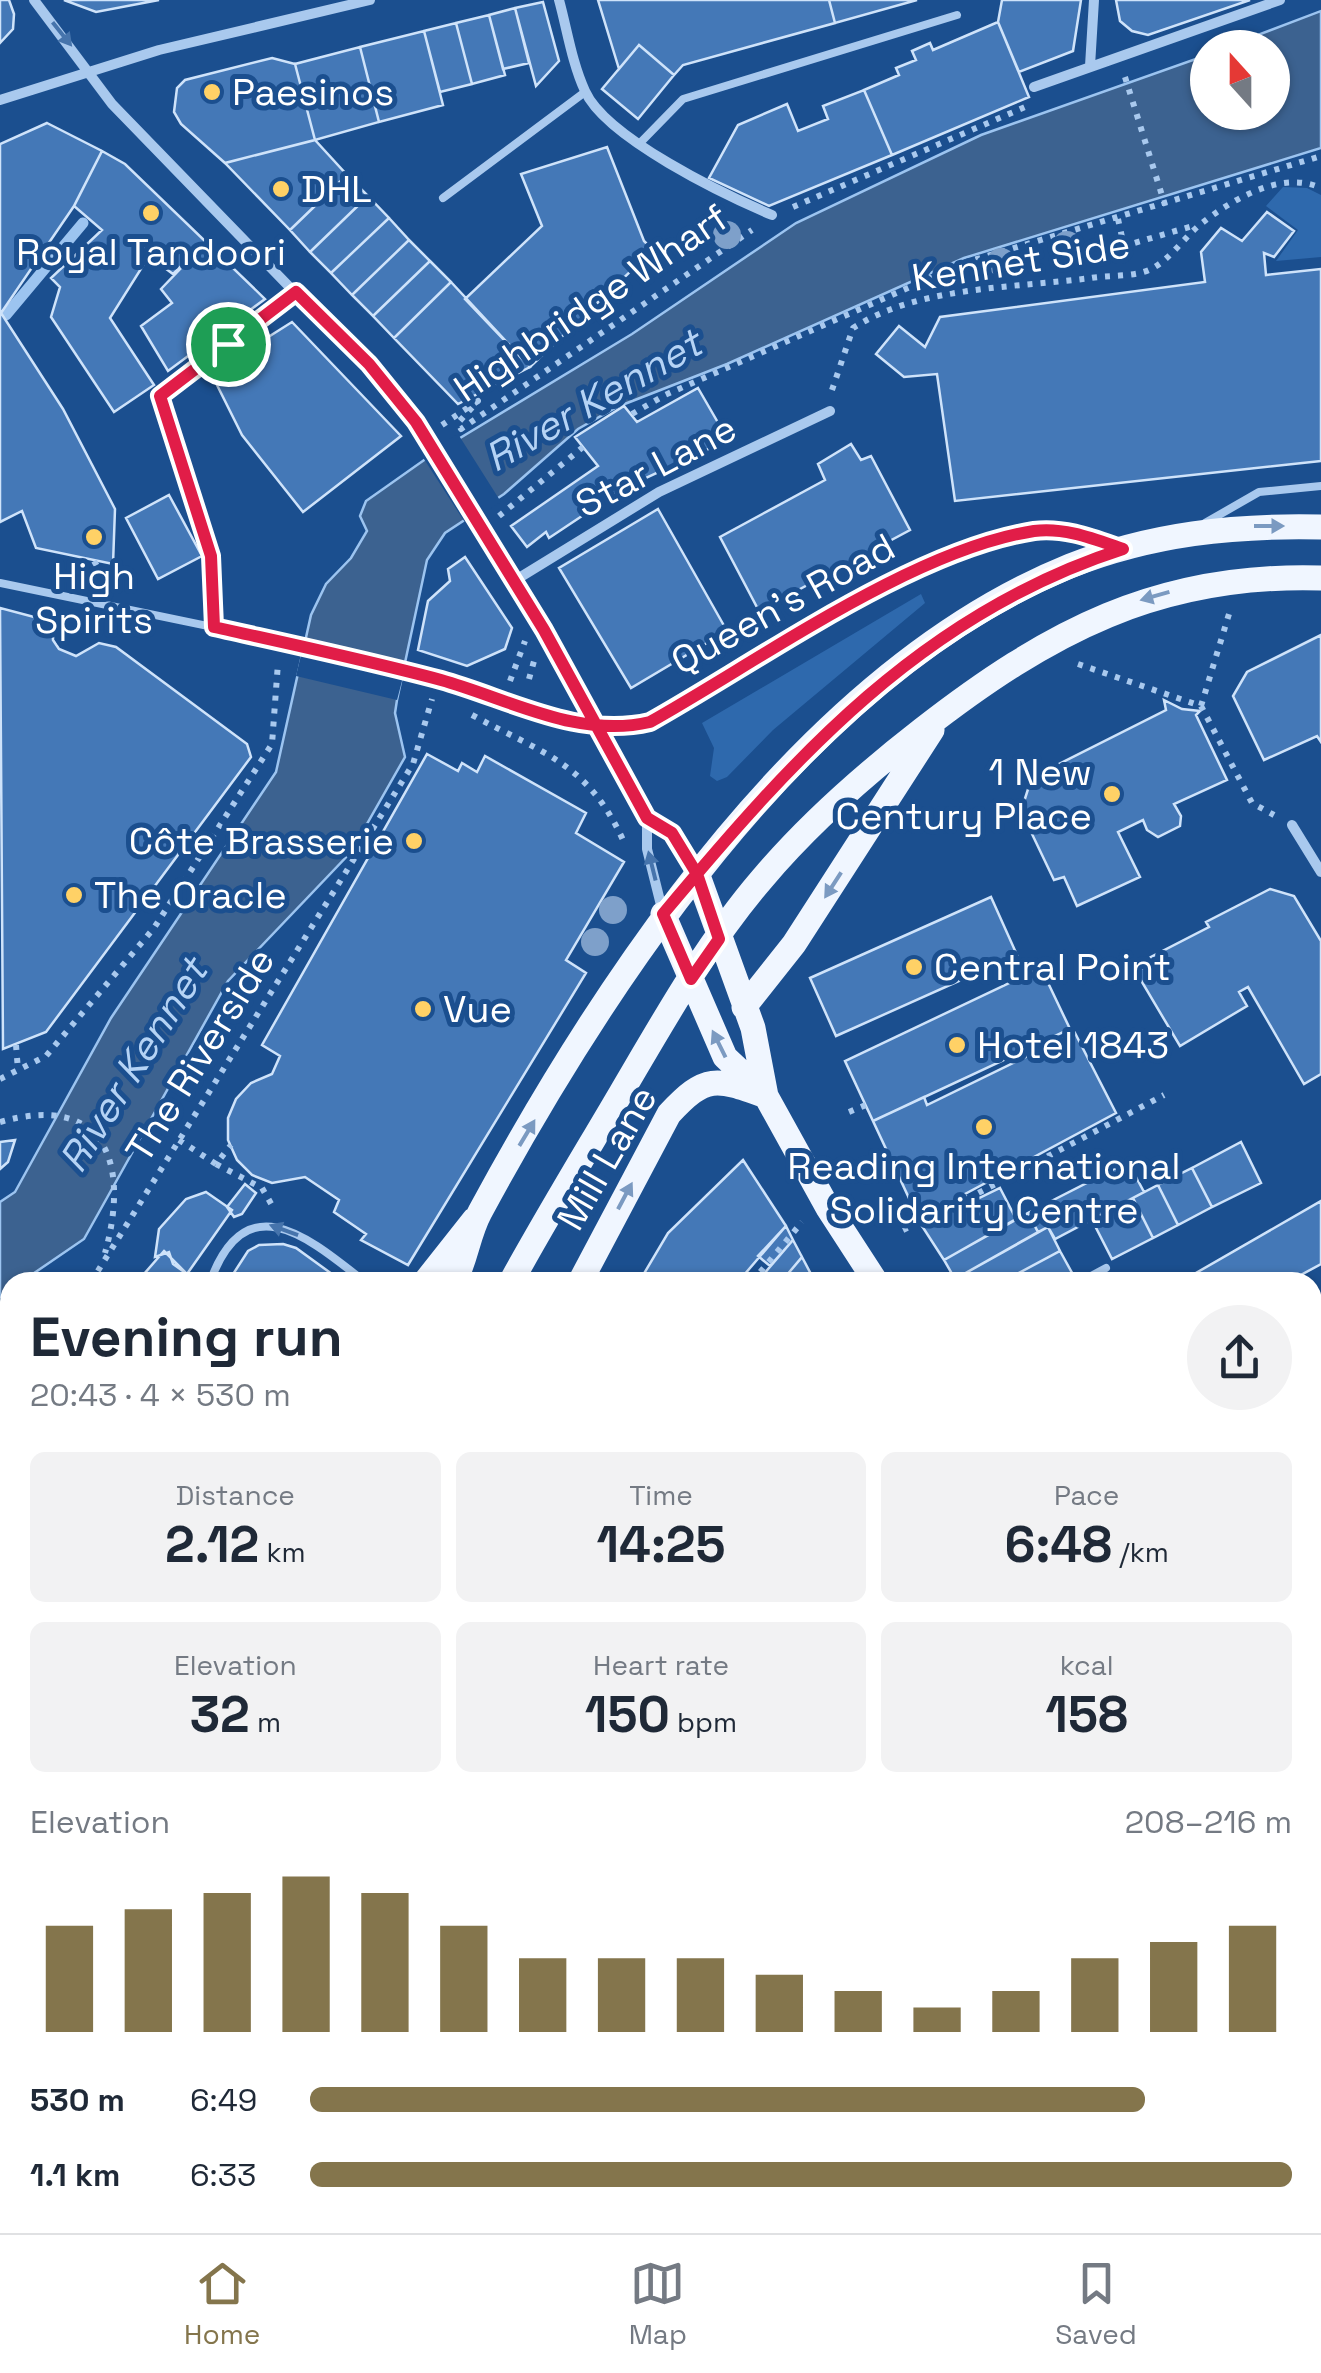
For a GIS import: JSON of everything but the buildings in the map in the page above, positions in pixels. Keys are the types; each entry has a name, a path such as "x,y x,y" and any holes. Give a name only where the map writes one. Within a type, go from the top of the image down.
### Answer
{"main road":[{"name":"Queen's Road","path":"477,1217 604,1000 663,914 778,782 886,676 949,630 1008,595 1074,564 1189,533 1260,526 1321,527"},
{"path":"517,1272 691,979 760,881 806,830 942,714 1034,649 1134,602 1239,579 1321,578"},
{"path":"744,1007 794,944 942,714"},
{"path":"697,874 753,1028 766,1096 828,1208 870,1272"},
{"path":"663,914 725,1058 766,1096"},
{"name":"Mill Lane","path":"585,1272 669,1114 688,1092 706,1082 727,1082 766,1096"},
{"path":"433,1272 477,1217"},
{"path":"460,1272 477,1217"}],"street":[{"path":"34,0 90,69 112,104 369,364 428,442 514,581 647,818 648,849 663,914"},
{"path":"0,100 90,69 370,0"},
{"name":"Highbridge Wharf","path":"559,0 585,92 600,112 682,174 772,216"},
{"path":"1090,66 1094,0"},
{"path":"1034,87 1280,0"},
{"name":"Star Lane","path":"514,581 630,507 830,411"},
{"name":"Queen's Road","path":"596,726 626,728 650,722 878,590 965,550 1034,531 1060,531 1123,549"},
{"path":"647,818 672,833 697,874"},
{"path":"1292,825 1321,872"}],"lane":[{"path":"641,142 683,99 957,15"},
{"path":"443,198 585,92"},
{"path":"214,627 211,556 160,396 296,292"},
{"path":"1189,533 1259,492 1321,486"},
{"path":"0,583 441,680 596,726"},
{"path":"215,1272 232,1241 251,1228 284,1227 350,1272"},
{"path":"1099,1272 1106,1268"}],"path":[{"path":"1124,76 1165,205"},
{"name":"Highbridge Wharf","path":"478,402 458,422 461,430 772,216 1032,104"},
{"path":"632,414 666,395 967,262 1321,156"},
{"path":"1257,178 1261,189"},
{"name":"Kennet Side","path":"830,411 853,328 867,319 938,298 1150,270 1202,223 1261,189 1283,182 1308,182 1321,188"},
{"path":"1118,219 1124,246 1202,223"},
{"path":"867,319 876,304"},
{"path":"478,402 485,413"},
{"name":"Highbridge Wharf","path":"441,426 478,402"},
{"path":"496,518 583,447"},
{"path":"1201,706 1239,579"},
{"path":"512,675 524,642"},
{"path":"1034,649 1201,706 1252,803 1292,825"},
{"path":"529,679 534,659"},
{"path":"0,1079 46,1056 165,912 272,744 278,664"},
{"name":"The Riverside","path":"97,1272 413,764 433,696"},
{"path":"505,732 510,722"},
{"path":"491,726 585,778 607,808 626,848"},
{"path":"16,1045 18,1070"},
{"path":"967,1199 1164,1094"},
{"path":"849,1112 866,1105"},
{"path":"0,1122 56,1115 85,1125 99,1137 112,1159 116,1183 114,1221 102,1264"},
{"path":"179,1140 262,1188 284,1227"},
{"path":"216,1164 230,1145"},
{"path":"760,1272 800,1223 828,1208"},
{"path":"903,1230 920,1222"}],"shaded area":[{"path":"1283,187 1307,188 1321,195 1321,257 1276,261 1298,230 1266,206"},
{"path":"921,594 925,603 773,730 727,777 717,781 710,776 714,748 702,723"}],"water":[{"name":"River Kennet","path":"1321,11 1321,148 964,258 727,364 617,407 578,429 504,494 445,533 427,560 397,700 395,713 405,757 351,852 228,981 84,1239 36,1272 0,1272 0,1202 15,1192 111,1018 276,772 311,615 326,584 351,558 367,531 360,516 366,501 427,458 632,334 796,223 981,135 1190,61 1190,130 1290,130 1290,30 1271,30"}],"pier":[{"path":"458,434 501,502 466,524 422,456"},
{"path":"305,638 407,662 397,700 296,676"}],"waterway":[{"path":"6,315 83,223"}],"place":[{"name":"Paesinos","path":"212,92"},
{"name":"DHL","path":"281,189"},
{"name":"Royal Tandoori","path":"151,213"},
{"name":"High Spirits","path":"94,537"},
{"name":"1 New Century Place","path":"1112,794"},
{"name":"Côte Brasserie","path":"414,841"},
{"name":"The Oracle","path":"74,895"},
{"name":"Central Point","path":"914,967"},
{"name":"Vue","path":"423,1009"},
{"name":"Hotel 1843","path":"957,1045"},
{"name":"Reading International Solidarity Centre","path":"984,1127"}],"route":[{"path":"228,344 160,396 211,556 214,627 441,680 561,720 596,726 626,728 650,722 878,590 965,550 1034,531 1084,535 1123,549 1039,579 949,630 886,676 778,782 697,874 663,914 691,979 719,939 697,874 672,833 647,818 596,726 544,630 416,422 369,364 296,292 228,344"}]}
